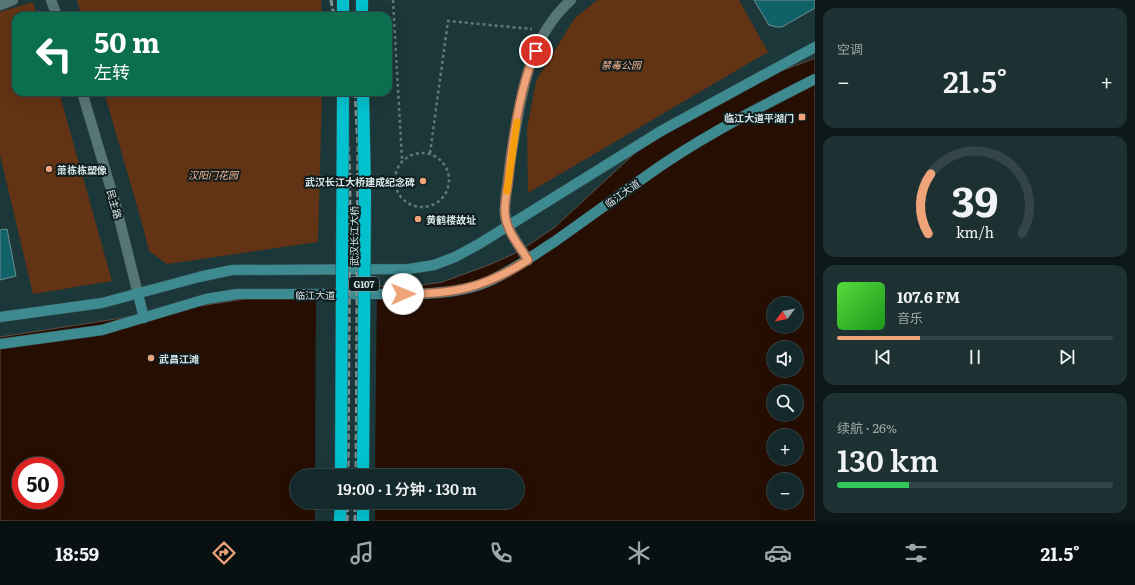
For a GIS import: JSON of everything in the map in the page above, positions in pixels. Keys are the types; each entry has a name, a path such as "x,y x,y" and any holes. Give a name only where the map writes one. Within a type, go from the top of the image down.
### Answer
{"highway":[{"path":"343,0 343,12"},
{"path":"362,0 362,12"},
{"name":"武汉长江大桥","path":"341,469 343,96"},
{"name":"武汉长江大桥","path":"363,96 365,191 363,469"},
{"path":"340,521 341,509"},
{"path":"363,509 363,521"}],"main road":[{"path":"0,317 102,303 199,277 232,270 409,270 434,265 455,257 507,227 661,131 815,47"},
{"name":"临江大道","path":"0,344 102,330 206,299 237,294 418,294 444,293 465,289 509,272 665,163 702,139 815,79"},
{"name":"民主路","path":"138,294 144,318"}],"street":[{"path":"0,5 13,0"},
{"path":"51,0 56,12"},
{"path":"528,260 507,227 504,212 509,168 521,96 531,61 545,30 561,9 571,0"},
{"name":"民主路","path":"83,96 116,206 138,294"}],"path":[{"path":"393,0 402,160"},
{"path":"430,153 448,20 545,30"},
{"path":"420,152 430,153 438,157 445,164 450,180 448,189 436,204 427,207 417,207 408,203 400,196 396,187 395,177 397,168 402,160 410,155 420,152"}],"green space":[{"path":"77,0 321,0 322,12 80,12"},
{"name":"禁毒公园","path":"597,0 739,0 768,52 528,193 527,129 536,81 574,19"},
{"path":"33,2 36,12 12,12 12,96 60,96 112,281 33,294 0,155 0,12"},
{"name":"汉阳门花园","path":"105,96 322,96 318,242 167,264 149,251"}],"shaded area":[{"path":"815,58 815,521 0,521 0,337 251,298 372,286 410,287 442,282 489,265 520,251 555,227 649,140 724,93"}],"pier":[{"path":"377,284 375,469 315,469 316,290"},
{"path":"315,509 375,509 375,521 315,521"}],"building":[{"path":"754,0 815,0 815,8 782,27 776,27 769,25"},
{"path":"7,229 16,276 0,280 0,230"}],"railway":[{"path":"331,0 333,12"},
{"path":"342,0 344,12"},
{"path":"345,96 350,178 348,469"},
{"path":"355,96 358,147 356,469"},
{"path":"347,521 348,509"},
{"path":"355,509 355,521"}],"slow traffic":[{"path":"507,191 509,168 517,122"}],"place":[{"name":"临江大道平湖门","path":"802,117"},
{"name":"萧栋栋塑像","path":"49,169"},
{"name":"武汉长江大桥建成纪念碑","path":"423,181"},
{"name":"黄鹤楼故址","path":"418,219"},
{"name":"武昌江滩","path":"151,358"}],"route":[{"path":"403,294 444,293 465,289 509,272 528,260 507,227 504,212 509,168 521,96 531,61 536,51"}]}
